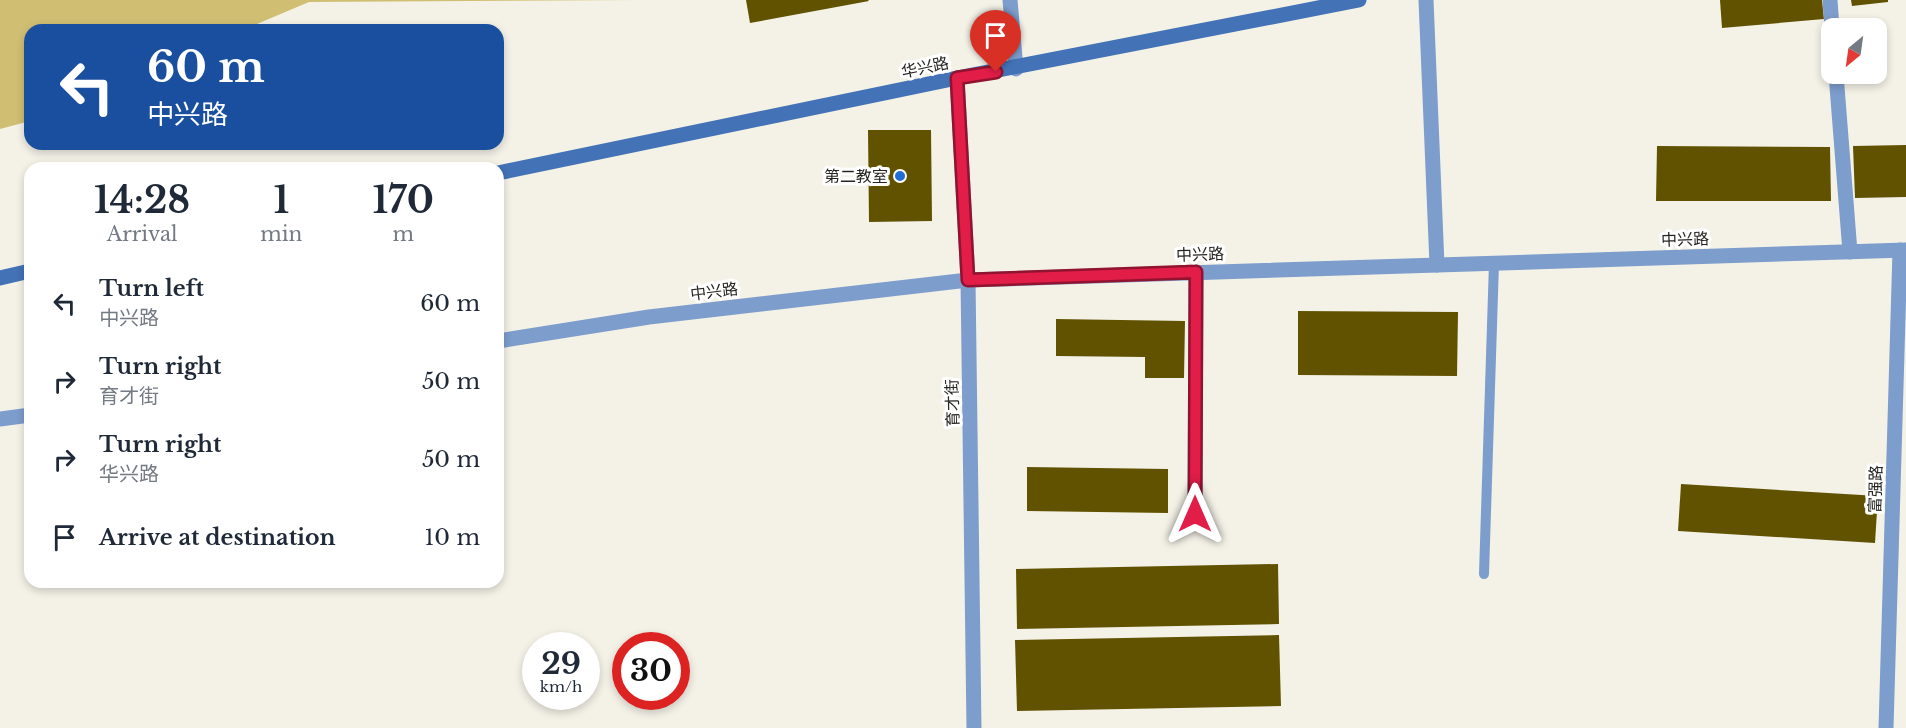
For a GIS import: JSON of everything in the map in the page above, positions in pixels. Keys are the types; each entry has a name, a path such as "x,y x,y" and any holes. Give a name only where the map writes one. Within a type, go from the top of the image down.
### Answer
{"main road":[{"name":"华兴路","path":"504,172 957,78 1016,69 1359,0"},
{"path":"0,278 24,272"}],"street":[{"path":"1010,0 1016,69"},
{"path":"1426,0 1437,265"},
{"path":"1830,0 1831,18"},
{"name":"育才街","path":"957,78 968,280 974,728"},
{"path":"1837,84 1850,252"},
{"name":"中兴路","path":"504,340 649,317 968,280 1903,250"},
{"name":"富强路","path":"1886,728 1903,250"},
{"path":"1195,514 1196,272"},
{"path":"0,419 24,416"}],"lane":[{"path":"1484,574 1494,263"}],"shaded area":[{"path":"0,0 635,0 309,2 257,24 24,24 24,123 0,129"}],"building":[{"path":"746,0 868,0 869,1 750,23"},
{"path":"1720,0 1822,0 1824,18 1821,19 1722,28"},
{"path":"1851,0 1888,0 1888,2 1852,6"},
{"name":"第二教室","path":"868,130 931,130 932,221 869,222"},
{"path":"1906,145 1906,197 1855,198 1853,146"},
{"path":"1657,146 1830,147 1831,201 1656,201"},
{"path":"1298,311 1458,312 1457,376 1298,375"},
{"path":"1056,319 1185,321 1184,378 1145,378 1145,357 1056,356"},
{"path":"1027,467 1168,469 1168,513 1027,511"},
{"path":"1681,484 1878,496 1875,543 1678,531"},
{"path":"1278,564 1279,624 1017,629 1016,569"},
{"path":"1279,635 1281,706 1017,711 1015,640"}],"place":[{"name":"第二教室","path":"900,176"}],"route":[{"path":"996,72 957,78 968,280 1196,272 1195,514"}]}
